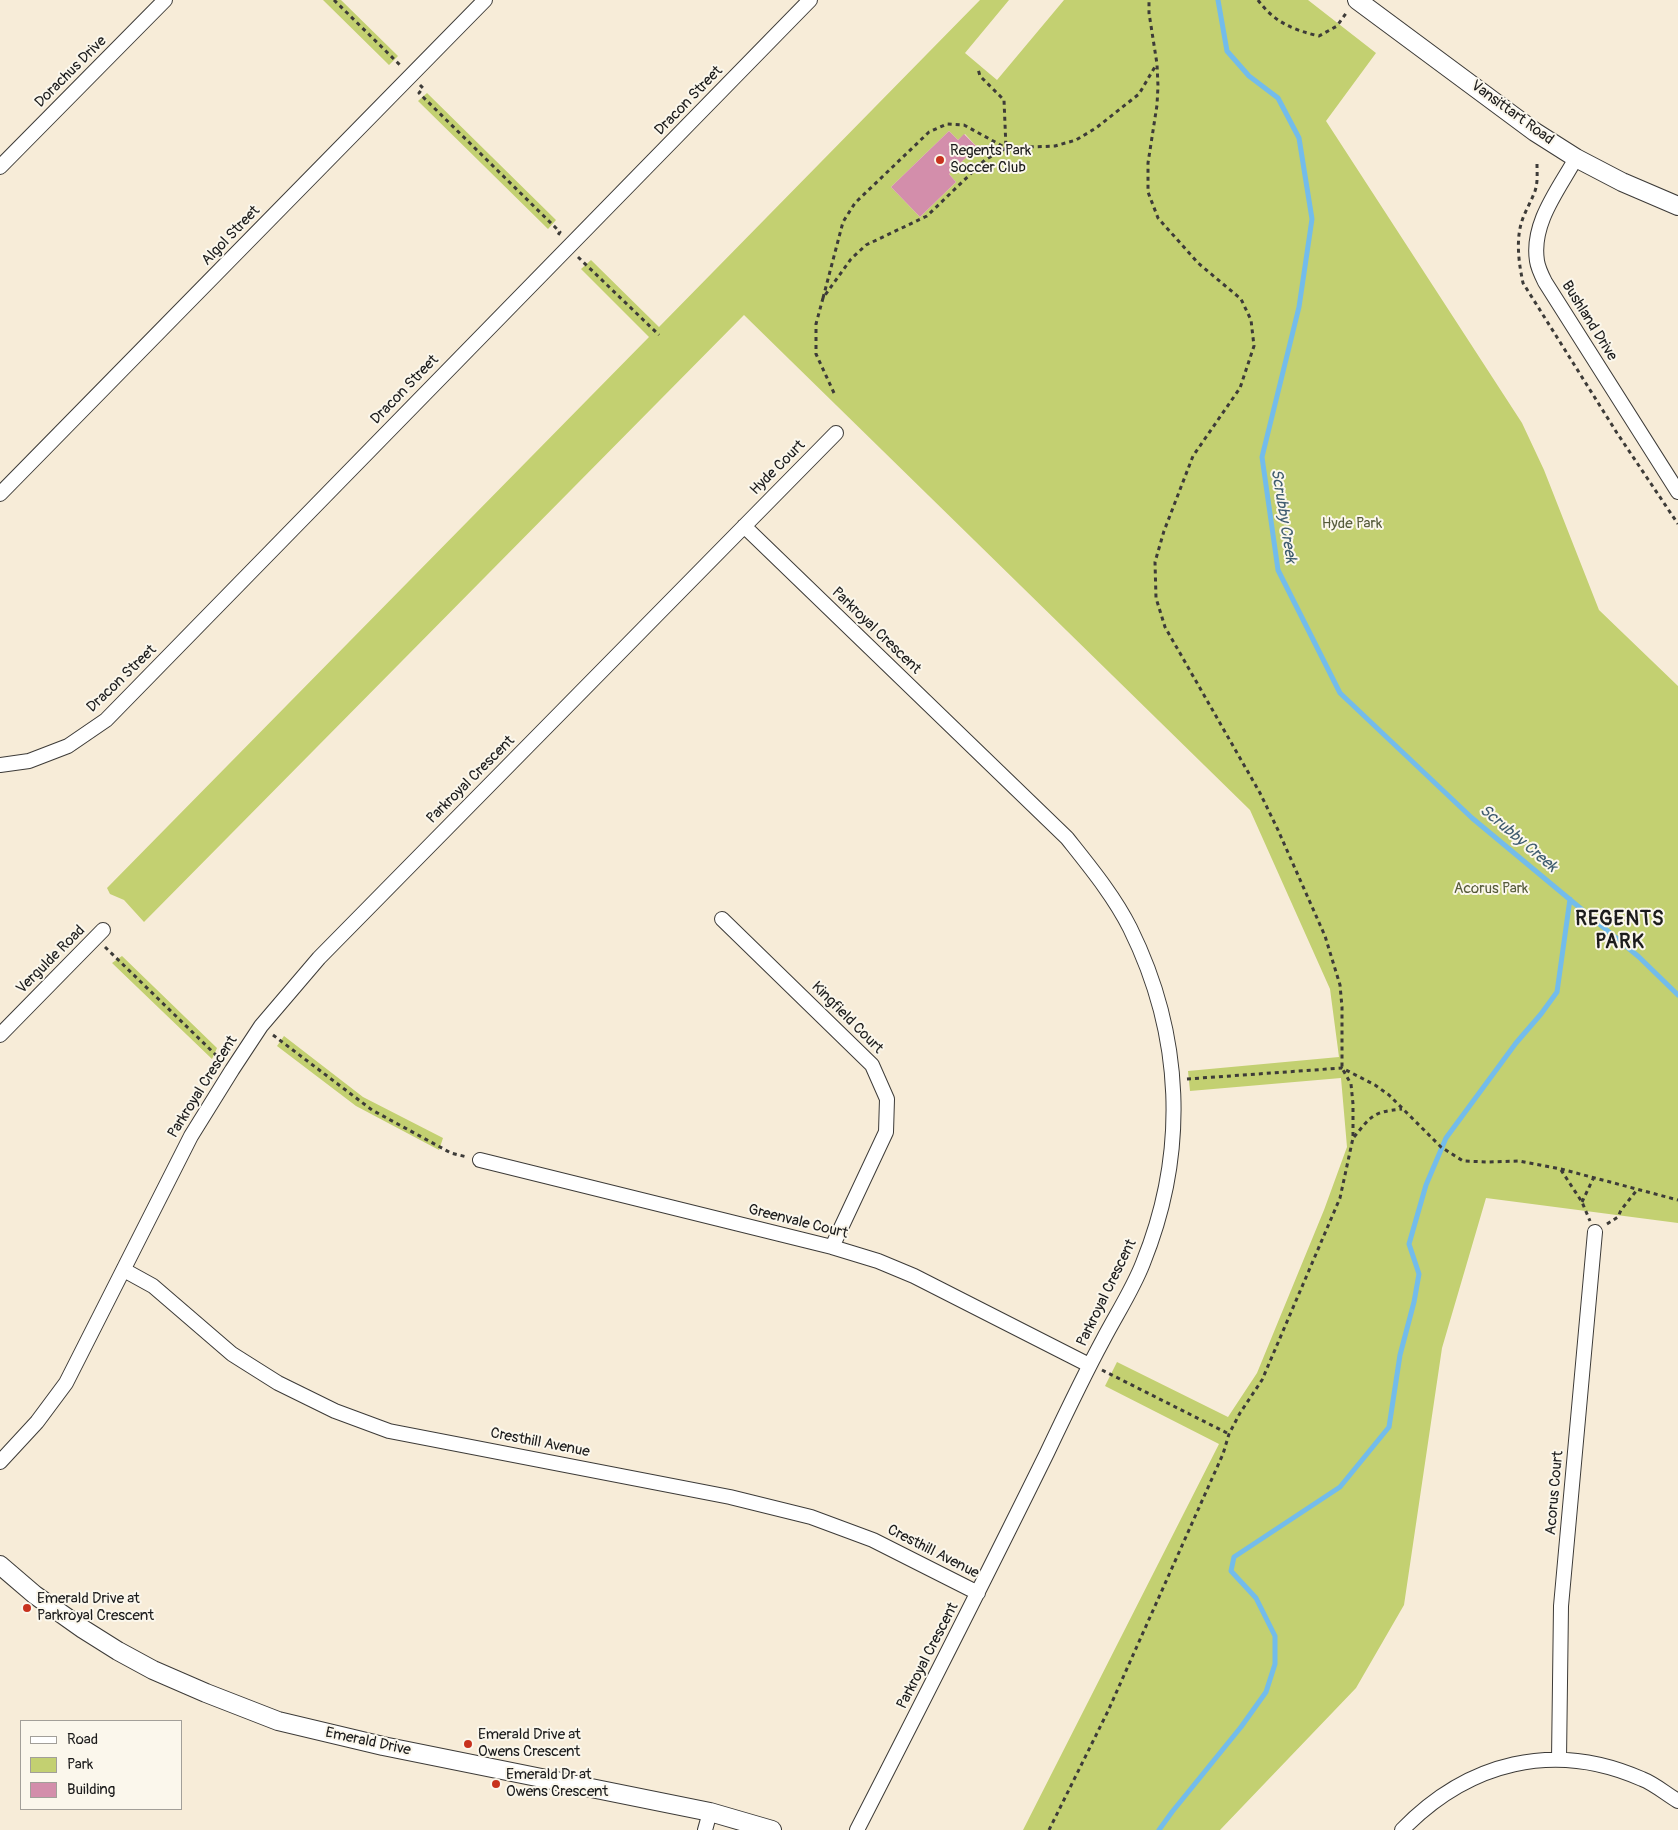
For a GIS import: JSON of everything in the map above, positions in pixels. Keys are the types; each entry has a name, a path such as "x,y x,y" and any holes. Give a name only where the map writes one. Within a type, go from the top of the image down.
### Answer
{"street":[{"name":"Dorachus Drive","path":"0,167 165,0"},
{"name":"Algol Street","path":"0,494 484,0"},
{"name":"Dracon Street","path":"0,765 29,761 68,746 106,720 810,0"},
{"name":"Vansittart Road","path":"1355,3 1535,132 1576,158 1622,182 1678,206"},
{"name":"Bushland Drive","path":"1576,158 1545,212 1537,240 1537,261 1545,282 1678,492"},
{"name":"Hyde Court","path":"744,526 836,433"},
{"name":"Parkroyal Crescent","path":"0,1462 37,1422 66,1383 191,1136 261,1026 319,958 744,526 1068,838 1099,879 1130,927 1148,971 1164,1021 1173,1080 1175,1119 1170,1166 1161,1213 1143,1265 1089,1365 978,1593 857,1830"},
{"name":"Kingfield Court","path":"722,919 872,1065 887,1099 886,1132 832,1247"},
{"name":"Vergulde Road","path":"0,1034 99,934"},
{"name":"Greenvale Court","path":"480,1160 832,1247 878,1261 914,1276 1089,1365"},
{"name":"Acorus Court","path":"1559,1759 1561,1606 1595,1232"},
{"name":"Cresthill Avenue","path":"124,1270 153,1286 232,1354 278,1383 335,1411 389,1430 730,1497 811,1517 873,1540 978,1593"},
{"name":"Emerald Drive","path":"0,1566 43,1601 118,1651 153,1670 206,1693 278,1720 384,1746 710,1812 772,1830"},
{"path":"1402,1830 1420,1812 1459,1785 1492,1770 1530,1761 1559,1759 1602,1766 1643,1779 1678,1801"},
{"path":"705,1830 710,1812"}],"path":[{"path":"334,0 404,68"},
{"path":"1049,1830 1108,1712 1223,1454 1229,1434 1240,1413 1262,1380 1340,1198 1353,1138 1351,1084 1342,1068 1340,985 1325,936 1260,793 1165,627 1156,598 1155,562 1164,531 1193,456 1240,388 1254,346 1251,320 1242,299 1198,263 1158,218 1148,192 1148,163 1157,105 1157,64 1149,13 1149,0"},
{"path":"1258,0 1268,13 1298,31 1319,36 1337,26 1355,3"},
{"path":"823,298 850,259 866,245 927,216 985,160 1006,148 1055,146 1076,140 1096,128 1139,94 1157,64"},
{"path":"978,69 980,76 1006,104 1006,148"},
{"path":"419,84 423,88 418,93 560,232 554,239"},
{"path":"834,393 816,354 816,324 843,222 855,203 929,132 947,124 964,125 1006,148"},
{"path":"573,263 579,257 659,335"},
{"path":"99,934 219,1058"},
{"path":"261,1026 372,1110 451,1153 480,1160"},
{"path":"1173,1080 1342,1068 1375,1084 1389,1095 1441,1147 1463,1160 1487,1162 1518,1161 1560,1169 1678,1200"},
{"path":"1353,1138 1364,1124 1378,1112 1402,1109"},
{"path":"1560,1169 1582,1202 1595,1232 1618,1217 1621,1210 1637,1190"},
{"path":"1582,1202 1593,1179"},
{"path":"1089,1365 1229,1434"}],"green space":[{"path":"323,0 341,0 398,56 389,65"},
{"path":"980,0 1009,0 965,53 997,80 1064,0 1308,0 1376,53 1326,121 1522,423 1544,470 1599,610 1678,686 1678,1223 1486,1198 1442,1348 1404,1605 1356,1688 1220,1830 1023,1830 1219,1444 1105,1386 1117,1362 1228,1417 1257,1373 1324,1210 1347,1147 1341,1078 1190,1091 1188,1071 1339,1057 1330,989 1250,810 744,315 144,922 124,900 110,894 107,888 649,337 581,269 591,260 659,327","holes":["949,131 958,140 965,134 977,147 949,174 956,182 920,217 891,187"]},
{"path":"427,93 556,220 548,229 418,101"},
{"path":"122,956 217,1048 212,1059 112,963"},
{"path":"284,1036 363,1097 443,1138 439,1150 356,1106 277,1046"}],"building":[{"name":"Regents Park Soccer Club","path":"949,131 958,140 964,134 977,147 949,174 956,182 920,217 891,187"}],"waterway":[{"name":"Scrubby Creek","path":"1218,0 1227,51 1249,76 1278,98 1299,138 1312,219 1299,307 1262,457 1278,570 1340,693 1472,818 1639,957 1678,995"},
{"path":"1159,1830 1241,1727 1266,1692 1275,1664 1275,1636 1256,1598 1231,1571 1234,1557 1340,1487 1389,1427 1400,1355 1414,1302 1419,1274 1409,1244 1426,1185 1446,1138 1516,1043 1557,992 1570,899"}],"place":[{"name":"Regents Park Soccer Club","path":"940,160"},
{"name":"Emerald Drive at Parkroyal Crescent","path":"27,1608"},
{"name":"Emerald Drive at Owens Crescent","path":"468,1744"},
{"name":"Emerald Dr at Owens Crescent","path":"496,1784"}],"district":[{"name":"REGENTS PARK","path":"1620,932"}],"park label":[{"name":"Hyde Park","path":"1352,524"},
{"name":"Acorus Park","path":"1491,889"}]}
